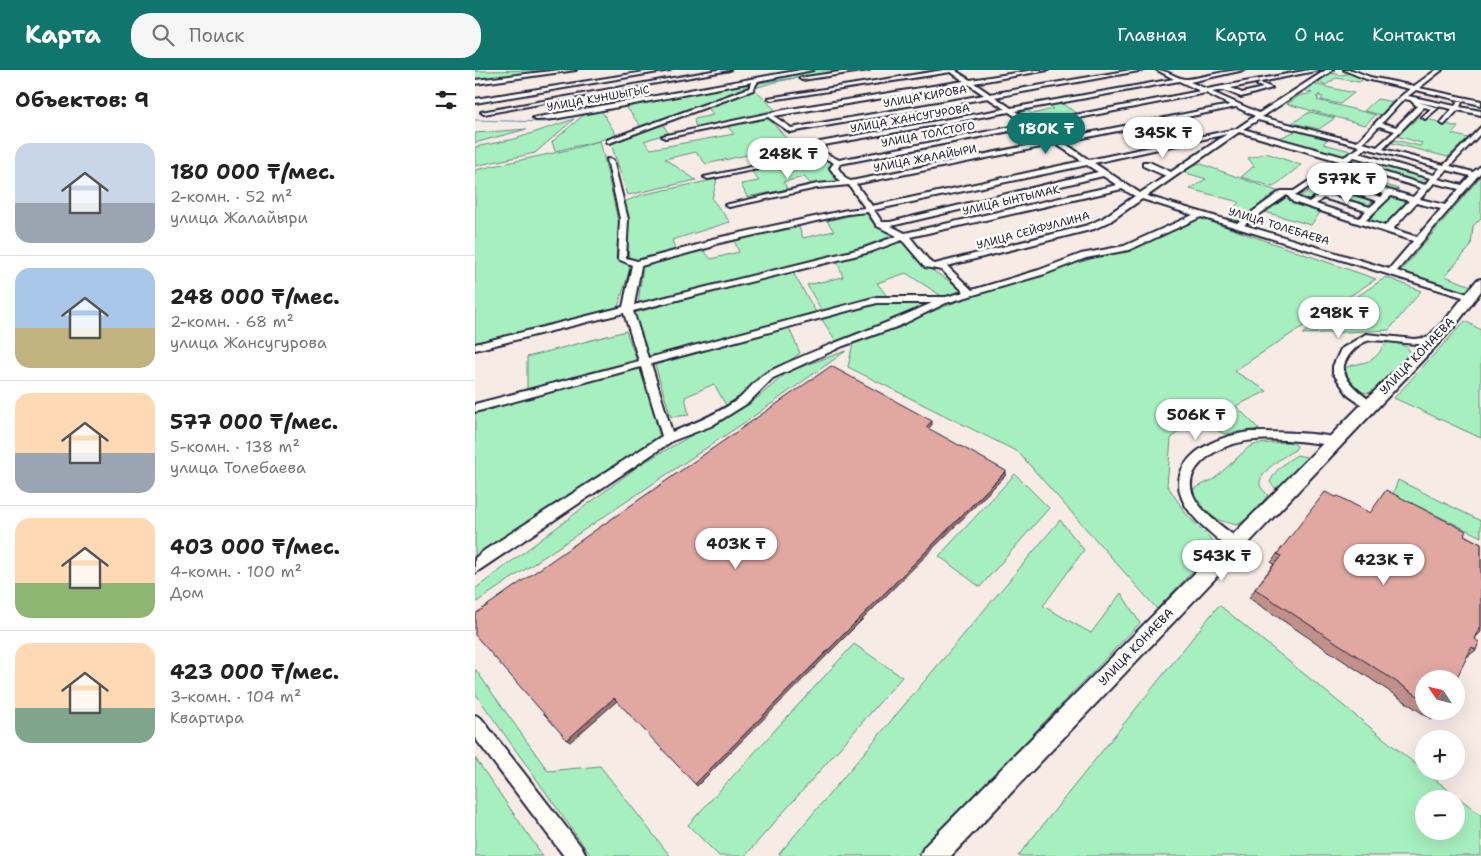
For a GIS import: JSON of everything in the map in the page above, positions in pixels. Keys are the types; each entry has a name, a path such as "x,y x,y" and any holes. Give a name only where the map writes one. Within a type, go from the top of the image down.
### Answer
{"main road":[{"name":"УЛИЦА КОНАЕВА","path":"933,856 1433,340 1476,290"}],"street":[{"path":"475,82 573,70"},
{"path":"475,101 604,78 667,70"},
{"path":"484,112 726,70 740,82"},
{"name":"УЛИЦА КУНШЫГЫС","path":"536,118 554,117 810,70"},
{"path":"761,87 817,75 866,70"},
{"path":"665,136 769,115 777,105 953,70"},
{"name":"УЛИЦА ТОЛЕБАЕВА","path":"953,70 1057,142 1141,196 1391,272 1476,290"},
{"path":"764,94 777,105 970,82 1045,70"},
{"name":"УЛИЦА КИРОВА","path":"769,115 790,130 1141,70"},
{"path":"1160,70 1237,105 1258,117 1475,175"},
{"name":"УЛИЦА ЖАНСУГУРОВА","path":"822,154 820,144 1181,79 1241,70"},
{"name":"УЛИЦА ТОЛСТОГО","path":"838,162 1317,70"},
{"name":"УЛИЦА СЕЙФУЛЛИНА","path":"936,266 1091,227 1106,220 1330,70"},
{"path":"1347,70 1369,78 1481,102"},
{"path":"1238,226 1284,193 1296,193 1353,154 1377,123 1403,98 1439,70"},
{"path":"1181,79 1185,73"},
{"path":"1369,78 1374,74"},
{"path":"1286,76 1312,81"},
{"path":"604,78 629,102"},
{"path":"609,141 751,89 755,80"},
{"path":"1225,88 1241,95 1269,88 1253,82"},
{"path":"1403,98 1435,108 1425,118"},
{"path":"1403,98 1481,113"},
{"path":"1444,123 1463,99"},
{"path":"1379,149 1421,106 1419,104"},
{"name":"УЛИЦА ЖАЛАЙЫРИ","path":"729,205 817,186 851,183 1237,105"},
{"path":"1377,123 1398,129"},
{"path":"1389,230 1387,228 1481,129"},
{"path":"609,160 624,219 622,259 637,264 707,246 712,242 1238,130 1425,187"},
{"path":"708,177 822,154 838,162 834,168 843,180 851,183 880,224 904,236 928,266 945,268 970,293"},
{"path":"1353,154 1463,188"},
{"path":"1145,164 1171,175"},
{"path":"1391,272 1481,168"},
{"path":"880,224 890,224 1104,173"},
{"path":"1382,200 1337,187 1346,180 1447,208"},
{"name":"УЛИЦА ЫНТЫМАК","path":"475,347 867,250 904,236 1123,186"},
{"path":"1292,194 1292,198 1310,205 1418,240"},
{"path":"1361,221 1382,200 1391,194"},
{"path":"1310,205 1322,195 1372,210"},
{"path":"475,567 490,554 668,438 707,422 744,400 769,376 839,344 895,324 946,300 1042,272 1084,256 1126,248 1201,214"},
{"path":"637,264 628,310 668,438"},
{"path":"475,408 877,300 946,300"},
{"path":"1369,406 1353,393 1338,373 1338,366 1345,350 1366,337 1414,342 1433,340"},
{"path":"1235,544 1193,506 1184,488 1187,470 1203,453 1223,441 1246,437 1287,437 1335,441"},
{"path":"475,724 576,856"}],"green space":[{"path":"475,70 478,71 561,70 475,81"},
{"path":"815,70 857,70 792,79 755,88 758,80"},
{"path":"1330,73 1341,75 1351,73 1365,78 1359,82 1336,78 1326,85 1314,82"},
{"path":"750,82 746,89 641,127 625,105"},
{"path":"1313,84 1354,93 1340,104 1321,100 1323,97 1319,96 1320,94 1316,97 1319,98 1317,100 1376,115 1365,125 1287,104 1299,96 1312,93 1304,90"},
{"path":"755,89 777,112 696,128 694,119 713,115 708,107"},
{"path":"1377,99 1393,102 1381,115 1364,111"},
{"path":"1061,103 1078,114 1033,123 1019,113 1027,110 1032,114 1053,109 1048,106"},
{"path":"601,110 617,136 600,140 619,225 616,259 631,266 618,307 475,344 475,170 572,149 599,141 555,151 552,142 586,113"},
{"path":"1310,112 1335,118 1319,129 1292,123"},
{"path":"768,117 792,145 706,164 696,152 665,159 696,180 628,195 611,144 663,124 668,133 644,141 651,149 734,134 727,126"},
{"path":"1419,117 1458,127 1452,134 1468,138 1448,157 1392,143 1395,140 1420,146 1422,143 1396,136"},
{"path":"574,119 535,153 475,166 475,147 515,139"},
{"path":"527,129 478,142 475,143 475,133"},
{"path":"1296,131 1328,139 1323,144 1351,151 1343,158 1277,139"},
{"path":"1266,153 1301,165 1273,187 1241,177 1254,166 1248,158"},
{"path":"820,157 833,162 828,167 839,181 812,185 804,177 783,182 788,189 747,197 741,184 759,181 752,172"},
{"path":"1355,157 1428,177 1419,183 1347,162"},
{"path":"1198,163 1277,191 1238,221 1226,219 1239,202 1190,189 1206,179 1183,172"},
{"path":"1338,171 1399,189 1394,191 1345,178 1332,187 1374,200 1367,206 1323,192 1307,201 1298,198"},
{"path":"1481,176 1481,218 1473,226 1471,246 1445,276 1471,286 1465,293 1400,272"},
{"path":"717,179 712,199 730,222 672,240 676,252 638,261 629,258 624,202 641,195"},
{"path":"1285,196 1321,211 1311,225 1265,212"},
{"path":"1390,197 1408,202 1383,226 1365,221"},
{"path":"865,212 875,226 898,236 864,249 638,304 643,266 703,250 711,259 739,252 734,240 799,227 803,238 834,231 827,221"},
{"path":"1200,218 1376,279 1234,371 1267,391 1236,406 1259,429 1224,434 1192,417 1171,439 1167,485 1186,514 1217,545 1157,609 1018,452 848,367 853,343 1004,283 1088,260"},
{"path":"902,239 925,266 964,290 943,297 906,273 877,283 886,295 822,311 807,285 843,277 837,260 869,253"},
{"path":"792,271 816,312 649,357 634,313"},
{"path":"1386,277 1421,291 1389,330 1302,334"},
{"path":"880,302 934,304 836,341 821,318"},
{"path":"1465,321 1481,330 1481,438 1394,398"},
{"path":"789,328 800,353 727,407 714,384 685,397 689,415 671,417 655,365"},
{"path":"626,331 637,361 527,394 527,357"},
{"path":"1391,341 1407,347 1411,353 1376,391 1366,393 1354,389 1343,372 1347,367 1374,358"},
{"path":"846,351 751,418 475,603 475,589 641,464 756,399 789,371"},
{"path":"641,367 660,438 475,561 475,413"},
{"path":"1293,443 1297,446 1295,450 1269,468 1262,477 1260,484 1268,495 1246,519 1237,525 1214,518 1200,510 1193,497 1193,489 1214,479 1249,447 1257,444"},
{"path":"1297,455 1306,457 1305,461 1275,488 1270,482 1275,473"},
{"path":"1015,474 1049,508 980,587 939,556"},
{"path":"1398,480 1481,521 1481,537 1393,494"},
{"path":"1060,520 1084,550 1043,606 1091,633 1121,593 1140,623 915,856 781,856 779,854"},
{"path":"1219,605 1415,764 1415,780 1436,780 1449,790 1415,790 1415,840 1465,840 1465,803 1481,815 1481,856 1018,856"},
{"path":"854,644 902,677 745,856 719,856 688,825"},
{"path":"475,669 548,771 600,766 670,856 591,856 475,693"},
{"path":"475,758 543,856 475,856"}],"building":[{"path":"831,366 932,421 926,427 1006,471 695,784 614,698 567,740 475,635 475,614"},
{"path":"1386,490 1466,531 1464,535 1481,544 1481,626 1475,639 1479,642 1476,650 1472,647 1460,670 1415,670 1415,694 1255,589 1281,556 1277,554 1325,492 1336,497 1338,496 1370,513"}],"waterway":[{"path":"475,120 545,122 715,89 839,72"}]}
